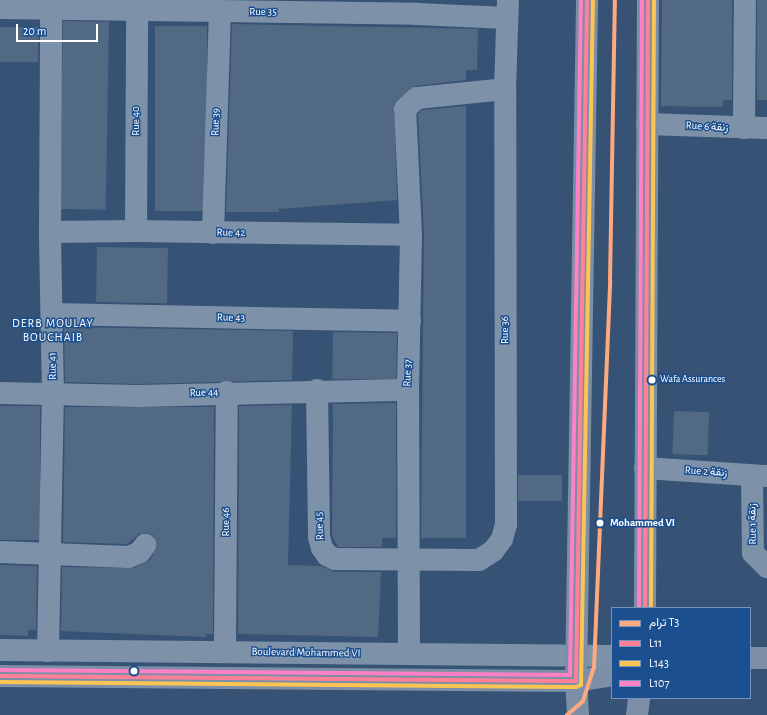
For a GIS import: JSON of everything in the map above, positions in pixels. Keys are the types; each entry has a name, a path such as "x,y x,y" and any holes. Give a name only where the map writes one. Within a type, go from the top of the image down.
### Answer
{"main road":[{"path":"578,715 576,681 578,656 587,0"},
{"path":"645,607 648,0"},
{"path":"751,658 767,658"},
{"path":"0,676 576,681 611,674"},
{"path":"637,715 639,699"}],"street":[{"path":"744,128 745,0"},
{"name":"Rue 35","path":"0,8 220,12 416,7 507,9"},
{"name":"Rue 41","path":"48,651 53,394 50,232 51,9"},
{"name":"Rue 36","path":"479,560 492,551 502,539 506,524 505,89 507,9"},
{"name":"Rue 40","path":"136,231 137,11"},
{"name":"Rue 39","path":"213,233 220,12"},
{"name":"Rue 37","path":"409,654 408,390 411,235 404,121 405,109 417,98 505,89"},
{"name":"Rue 6 زنقة","path":"647,124 767,128"},
{"name":"Rue 42","path":"50,232 136,231 411,235"},
{"name":"Rue 43","path":"52,314 410,321"},
{"name":"Rue 45","path":"317,390 322,548 327,555 335,559 479,560"},
{"name":"Rue 44","path":"0,393 138,396 227,392 408,390"},
{"name":"Rue 46","path":"225,652 227,392"},
{"name":"Rue 2 زنقة","path":"645,468 759,476"},
{"name":"Rue 1 زنقة","path":"759,476 753,553 767,567"},
{"path":"0,552 50,552 129,556 140,552 145,545"},
{"name":"Boulevard Mohammed VI","path":"0,650 611,656"}],"building":[{"path":"662,0 732,0 732,100 723,100 723,107 661,106"},
{"path":"757,0 767,0 767,100 757,100"},
{"path":"63,21 109,22 106,210 60,209"},
{"path":"232,24 478,29 477,70 466,70 466,80 415,86 394,104 397,200 279,209 279,212 226,212"},
{"path":"155,26 207,26 207,211 155,211"},
{"path":"0,27 38,27 38,62 0,62"},
{"path":"466,106 466,538 421,538 424,235 418,114 422,110"},
{"path":"97,247 168,248 167,303 96,302"},
{"path":"64,327 293,331 292,380 138,384 65,382"},
{"path":"333,332 397,333 396,380 332,379"},
{"path":"396,403 396,538 382,538 382,547 338,547 332,536 333,404"},
{"path":"292,405 288,565 321,566 335,572 381,572 378,637 238,634 239,406"},
{"path":"0,406 40,406 40,540 0,540"},
{"path":"65,407 214,407 213,634 206,634 206,637 61,631 62,567 134,568 150,560 157,546 153,535 146,533 139,534 127,544 63,542"},
{"path":"674,411 709,412 707,455 672,454"},
{"path":"518,475 562,475 562,501 518,501"},
{"path":"0,565 37,566 36,630 28,630 28,636 0,635"}],"tram line":[{"name":"T3","path":"567,715 583,701 594,668 610,280 615,0"}],"transit line":[{"name":"L107","path":"0,670 570,675 581,0"},
{"name":"L11","path":"0,676 576,681 587,0"},
{"name":"L143","path":"0,682 576,687 581,685 593,0"},
{"name":"L107","path":"639,607 642,0"},
{"name":"L11","path":"645,607 648,0"},
{"name":"L143","path":"651,607 654,0"}],"place":[{"name":"Wafa Assurances","path":"652,380"},
{"name":"Mohammed VI","path":"600,523"}],"district":[{"name":"DERB MOULAY BOUCHAIB","path":"53,331"}]}
